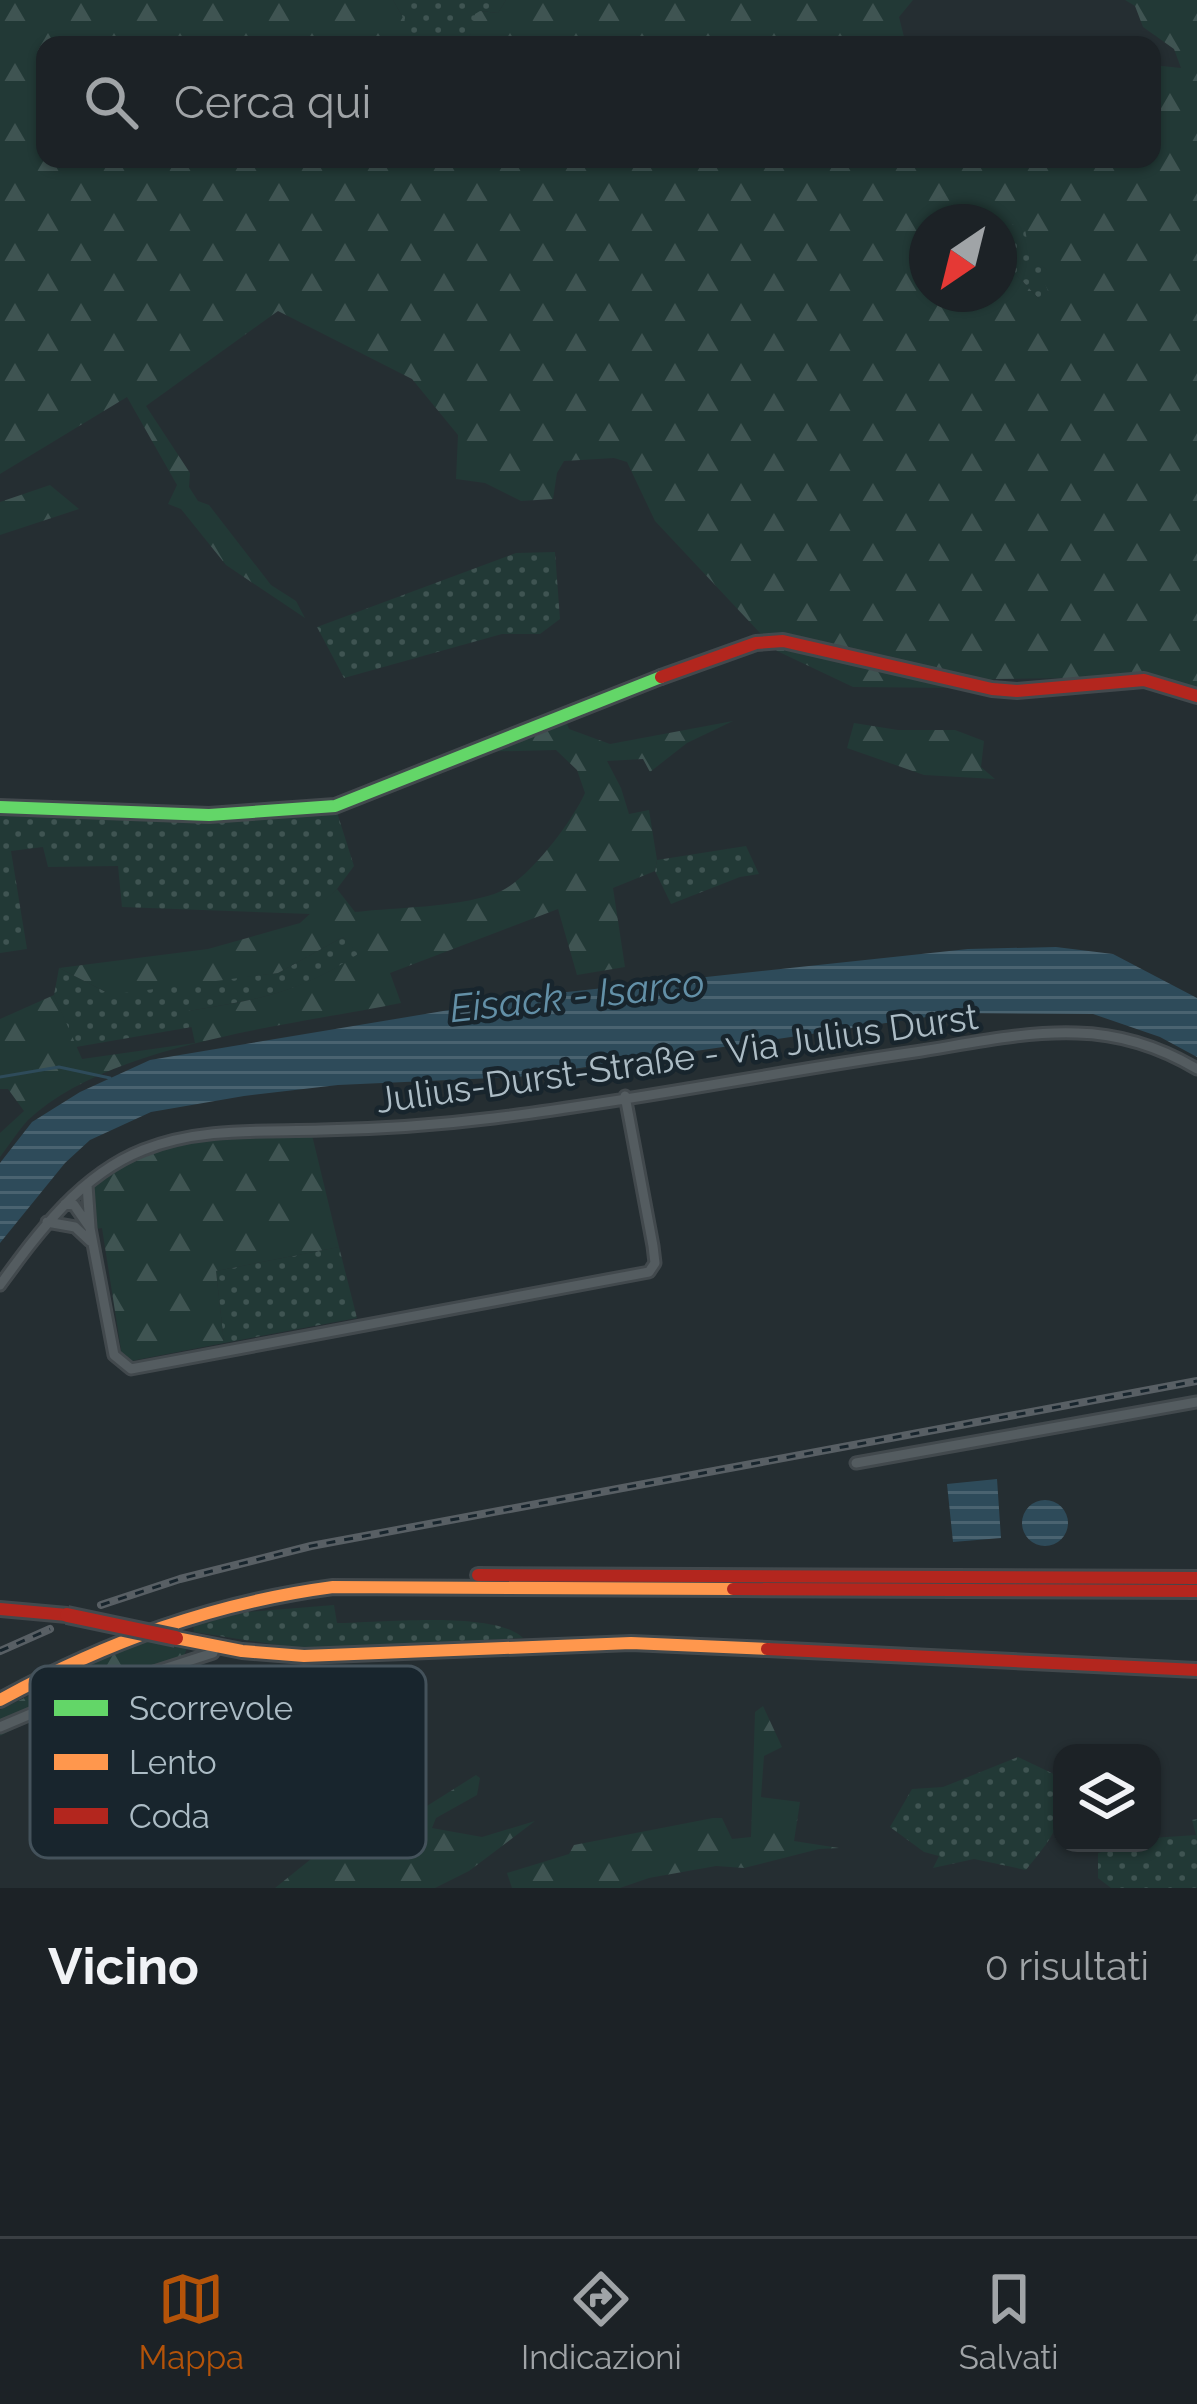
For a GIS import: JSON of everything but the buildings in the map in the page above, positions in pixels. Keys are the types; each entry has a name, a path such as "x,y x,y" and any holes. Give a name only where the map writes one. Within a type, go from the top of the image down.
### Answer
{"main road":[{"path":"0,806 226,817 335,806 733,648 783,641 992,689 1018,692 1144,680 1197,696"},
{"path":"40,1666 148,1616 226,1593 331,1576 1197,1578"},
{"path":"63,1666 154,1625 261,1597 333,1588 1193,1591"},
{"path":"0,1609 67,1615 271,1654 324,1656 631,1642 1197,1670"},
{"path":"0,1687 30,1671"},
{"path":"0,1700 30,1684"}],"street":[{"name":"Julius-Durst-Straße - Via Julius Durst","path":"0,1286 47,1222 87,1185 142,1150 180,1139 220,1132 457,1122 1031,1036 1103,1035 1153,1047 1197,1069"},
{"path":"87,1185 86,1230 114,1355 131,1369 649,1272 655,1263 653,1246 625,1096"},
{"path":"65,1204 64,1213 86,1230"},
{"path":"47,1222 86,1230"},
{"path":"856,1462 1197,1402"},
{"path":"173,1666 213,1653 214,1646"},
{"path":"0,1727 30,1714"}],"green space":[{"path":"0,0 393,0 406,23 405,36 36,36 36,168 1161,168 1161,66 1181,68 1174,49 1143,27 1135,6 1125,0 1197,0 1197,699 1141,677 994,679 962,688 853,687 777,651 655,521 627,462 614,458 564,461 553,499 521,501 485,483 456,479 458,435 412,379 278,311 146,406 190,473 189,487 198,501 209,505 271,585 296,601 305,618 226,565 181,509 168,504 177,485 127,397 0,474"},
{"path":"393,0 506,0 498,13 481,11 469,36 403,36 402,16"},
{"path":"506,0 913,0 899,17 904,36 469,36 475,14 498,13"},
{"path":"1017,226 1026,229 1030,256 1047,270 1048,291 1040,300 1017,275"},
{"path":"50,485 79,509 0,535 0,502"},
{"path":"555,552 560,619 540,634 502,634 344,678 317,627 516,553"},
{"path":"561,708 569,729 610,744 733,721 687,743 650,772 643,759 607,761 629,814 649,810 657,860 655,871 613,888 625,967 577,975 558,909 390,973 401,1003 205,1041 105,1072 28,1120 0,1157 0,1133 24,1111 8,1089 0,1089 0,1019 54,995 82,1059 195,1043 188,1011 277,993 358,954 343,937 278,973 124,993 106,992 59,968 208,949 300,923 337,889 355,912 460,902 506,888 546,851 585,793 577,770 556,750 471,752 544,724"},
{"path":"854,723 898,730 955,730 984,741 981,767 995,779 924,775 847,748"},
{"path":"101,803 239,813 335,806 354,866 311,914 122,907 118,866 48,867 43,847 11,851 27,949 0,953 0,807"},
{"path":"746,846 759,874 671,904 655,871 657,860"},
{"path":"343,937 359,954 277,993 189,1011 192,1027 76,1047 54,995 59,968 106,992 278,973"},
{"path":"312,1135 339,1247 216,1271 224,1343 131,1361 122,1356 102,1228 96,1229 90,1211 94,1185 116,1167 168,1145 226,1137"},
{"path":"339,1247 357,1318 224,1343 216,1271"},
{"path":"334,1605 337,1623 463,1621 509,1629 523,1638 303,1649 194,1632 193,1624 247,1612"},
{"path":"141,1640 187,1648 182,1661 165,1666 89,1666"},
{"path":"30,1695 30,1721 0,1736 0,1710"},
{"path":"763,1706 782,1747 764,1756 761,1797 800,1802 794,1841 839,1848 744,1868 716,1866 649,1878 620,1888 512,1888 507,1873 569,1854 574,1845 713,1818 722,1818 732,1839 751,1837 755,1712"},
{"path":"1018,1757 1053,1774 1053,1832 1026,1870 974,1859 933,1868 939,1856 924,1852 890,1827 912,1789 943,1787"},
{"path":"476,1775 480,1778 477,1795 436,1818 432,1828 482,1837 535,1821 469,1871 435,1888 275,1888 311,1858 426,1858 426,1807"},
{"path":"1197,1819 1197,1888 1111,1888 1098,1878 1098,1853 1161,1852 1161,1837 1196,1835 1192,1820"}],"water":[{"name":"Eisack - Isarco","path":"1056,947 1113,954 1197,998 1197,1057 1160,1037 1093,1014 954,1013 518,1077 338,1085 244,1096 151,1112 90,1140 65,1163 0,1243 0,1163 32,1122 80,1092 150,1060 539,995 968,949"},
{"path":"997,1479 1001,1538 953,1542 947,1484"},
{"path":"1045,1500 1061,1507 1068,1523 1061,1539 1045,1546 1029,1539 1022,1523 1029,1507"}],"waterway":[{"path":"0,1077 59,1067 110,1078"}],"railway":[{"path":"101,1605 180,1579 311,1546 1197,1381"},
{"path":"0,1651 50,1629"}],"traffic: fast":[{"path":"0,807 209,815 335,806 661,677"}],"traffic: slow":[{"path":"68,1666 203,1614 333,1587 733,1589"},
{"path":"176,1638 242,1651 304,1656 631,1643 767,1649"},
{"path":"0,1700 30,1685"}],"traffic: jam":[{"path":"661,677 756,643 783,641 992,689 1144,680 1197,696"},
{"path":"478,1575 1197,1578"},
{"path":"733,1589 1197,1591"},
{"path":"0,1609 67,1615"},
{"path":"67,1615 176,1638"},
{"path":"767,1649 1197,1670"}]}
